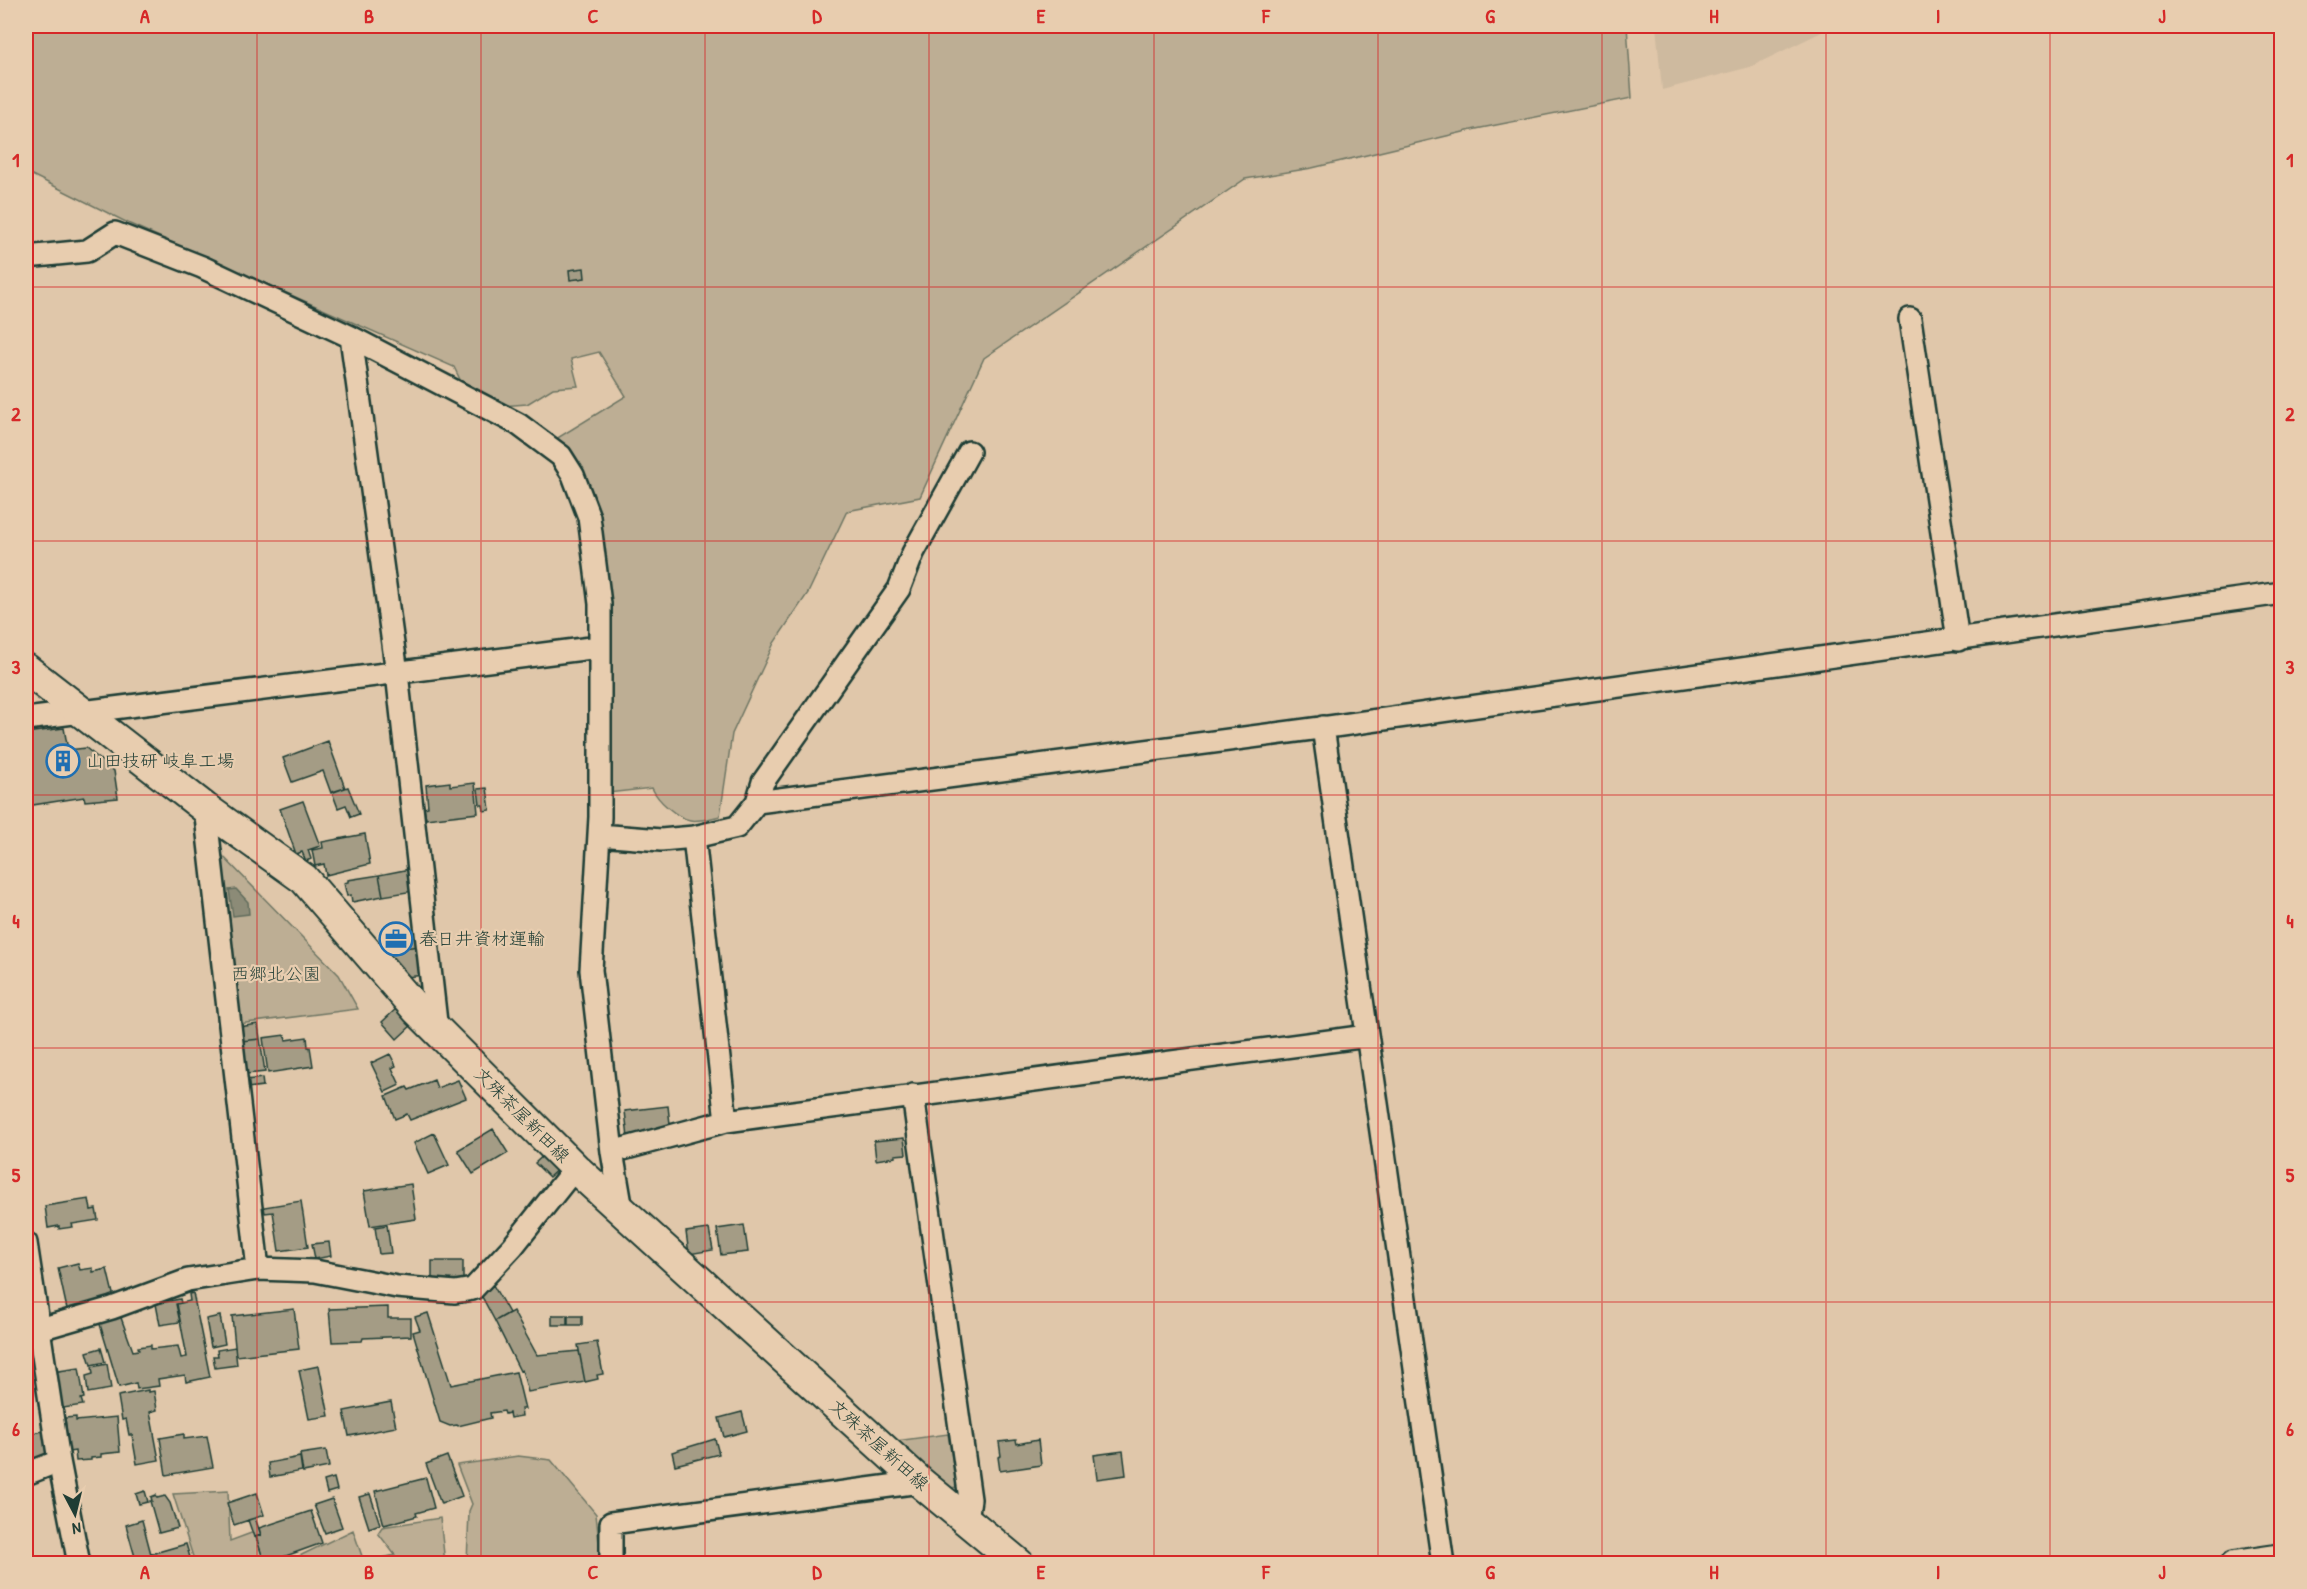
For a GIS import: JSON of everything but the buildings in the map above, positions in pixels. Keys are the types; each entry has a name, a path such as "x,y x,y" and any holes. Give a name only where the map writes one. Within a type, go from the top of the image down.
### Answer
{"main road":[{"name":"文殊茶屋新田線","path":"26,669 205,808 304,879 437,1031 575,1168 920,1482 1019,1563"}],"street":[{"path":"26,257 87,251 115,232 202,267 351,337 518,424 561,456 573,475 590,517 600,604 600,817 591,970 612,1152 622,1210"},
{"path":"1910,319 1958,640"},
{"path":"351,337 397,673 437,1031"},
{"path":"599,835 661,840 694,837 737,827 758,802 763,782 899,589 913,553 969,452"},
{"path":"758,802 1197,746 2282,593"},
{"path":"26,719 599,647"},
{"path":"1323,727 1443,1563"},
{"path":"205,808 258,1269"},
{"path":"694,837 726,1121"},
{"path":"612,1152 726,1121 1367,1036"},
{"path":"913,1095 970,1499 967,1520"},
{"path":"40,1329 112,1308 188,1281 258,1269 315,1271 397,1287 455,1292 473,1289 513,1246 575,1168"},
{"path":"26,1243 59,1461 79,1563"},
{"path":"26,1474 59,1461"},
{"path":"612,1563 612,1523 920,1482"},
{"path":"2234,1563 2282,1557"}],"shaded area":[{"path":"1656,26 1834,26 1750,67 1662,90"},
{"path":"236,889 248,902 249,914 233,916 229,890"}],"green space":[{"path":"26,26 1627,26 1632,98 1476,129 1312,168 1245,179 984,358 920,497 847,511 808,593 774,643 732,734 720,816 693,820 679,816 668,808 652,788 608,793 598,531 551,442 626,396 599,352 571,359 578,386 553,388 527,404 490,407 465,390 454,367 130,224 26,172"},
{"name":"西郷北公園","path":"217,850 339,975 358,1009 238,1024"},
{"path":"948,1434 957,1487 941,1489 888,1442"},
{"path":"518,1456 551,1460 596,1514 601,1563 467,1563 469,1511 472,1504 457,1465"},
{"path":"228,1491 230,1541 254,1532 265,1563 195,1563 173,1494"},
{"path":"440,1518 445,1563 285,1563 353,1530 364,1562 395,1555 378,1533 382,1527"}],"place":[{"name":"山田技研 岐阜工場","path":"63,761"},
{"name":"春日井資材運輸","path":"396,939"}]}
